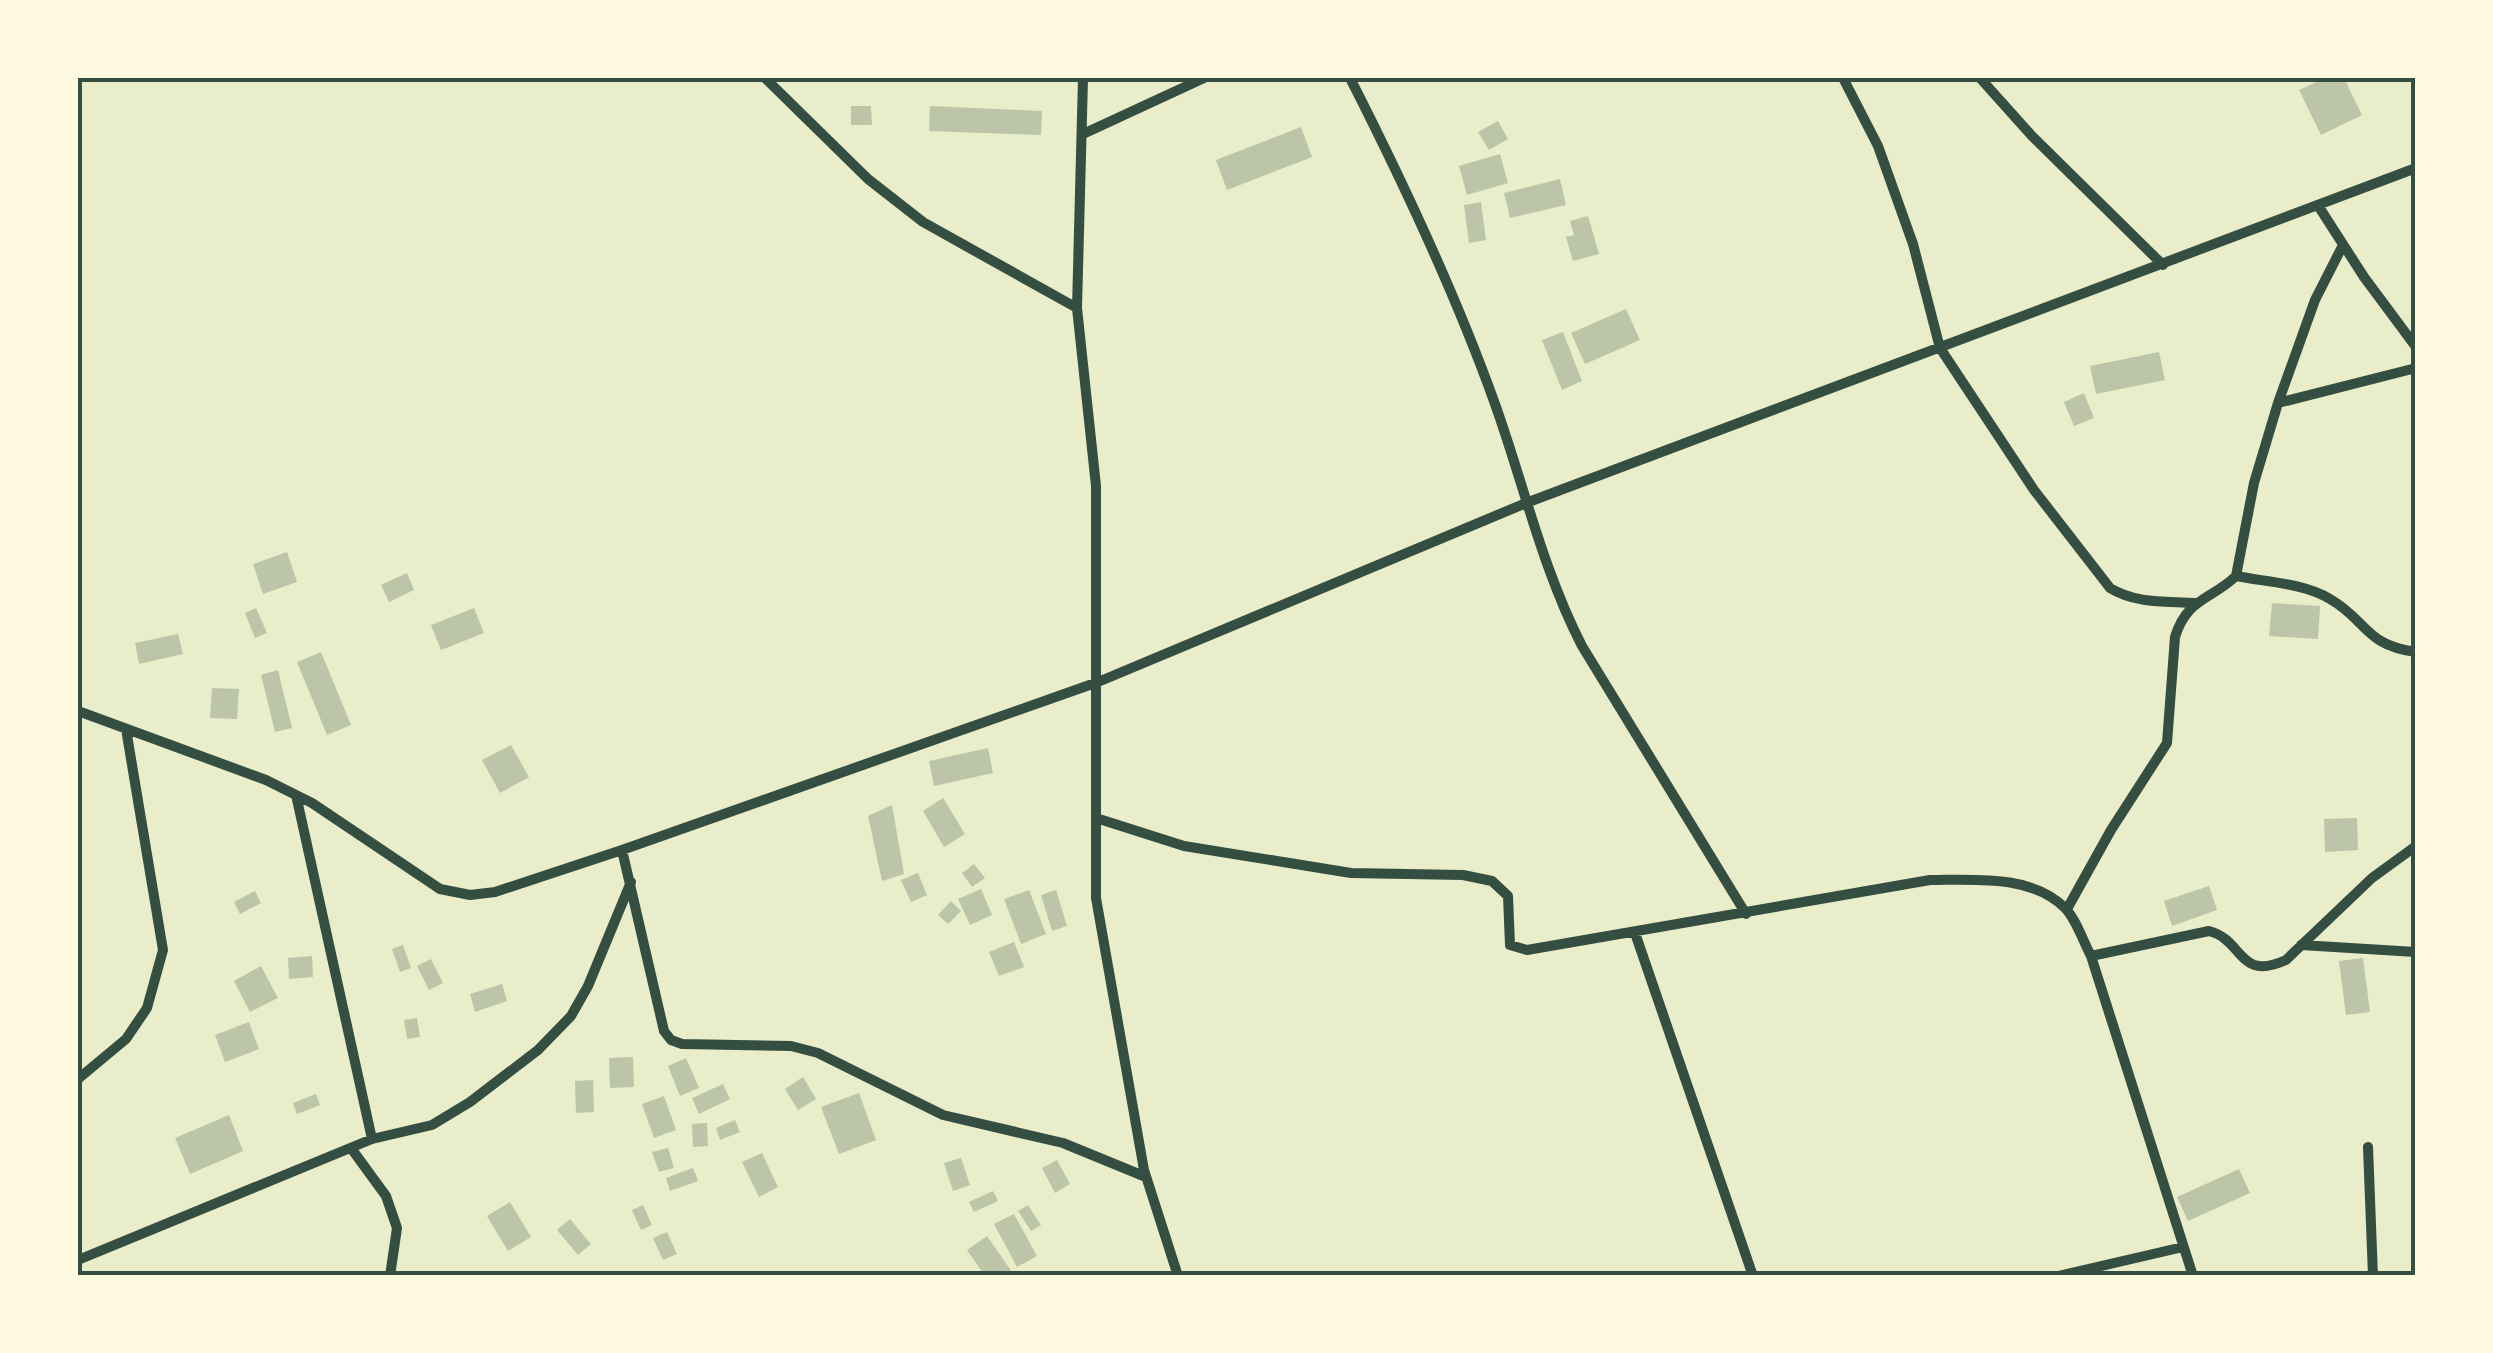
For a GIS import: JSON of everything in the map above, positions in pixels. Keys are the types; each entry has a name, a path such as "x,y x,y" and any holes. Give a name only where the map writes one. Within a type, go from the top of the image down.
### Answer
{"street":[{"path":"765,78 868,179 923,222 1076,308"},
{"path":"1084,78 1076,308 1096,486 1096,898 1146,1177 1178,1276"},
{"path":"1082,134 1204,78"},
{"path":"1350,78 1458,309 1496,406 1559,601 1582,646 1746,914"},
{"path":"1843,78 1878,146 1913,244 1940,348 2034,490 2110,588 2141,600 2195,603"},
{"path":"1980,78 2031,135 2163,265"},
{"path":"78,711 296,794 453,894 495,892 1098,682 1526,503 2416,168"},
{"path":"2319,206 2416,347"},
{"path":"2236,576 2254,484 2278,403 2315,300 2343,245"},
{"path":"2278,403 2416,368"},
{"path":"2066,909 2166,743 2175,636 2195,603 2236,576 2314,591 2331,599 2383,645 2416,652"},
{"path":"78,1079 126,1039 148,1008 163,950 126,729"},
{"path":"296,794 372,1139"},
{"path":"1096,818 1184,846 1351,874 1463,875 1492,882 1508,896 1510,945 1527,950 1930,880 1986,880 2042,892 2066,909 2091,956 2193,1276"},
{"path":"2091,956 2209,931 2227,939 2244,961 2264,967 2286,960 2372,878 2416,846"},
{"path":"622,850 664,1031 671,1040 682,1044 791,1046 818,1053 943,1115 1063,1143 1146,1177"},
{"path":"78,1260 372,1139 432,1124 470,1102 538,1050 571,1016 588,986 631,882"},
{"path":"1634,933 1753,1276"},
{"path":"2301,945 2416,952"},
{"path":"2368,1147 2373,1276"},
{"path":"351,1148 386,1196 397,1228 390,1276"},
{"path":"2058,1276 2184,1246"}],"building":[{"path":"2325,78 2344,78 2362,115 2321,135 2299,90"},
{"path":"851,106 871,106 872,125 851,125"},
{"path":"930,106 1042,111 1041,135 929,131"},
{"path":"1498,121 1508,139 1489,150 1478,132"},
{"path":"1301,127 1312,157 1227,190 1216,160"},
{"path":"1500,154 1508,183 1467,195 1459,166"},
{"path":"1560,179 1566,205 1510,218 1504,193"},
{"path":"1481,202 1486,240 1469,243 1464,205"},
{"path":"1588,216 1599,254 1573,261 1566,237 1574,235 1570,221"},
{"path":"1626,309 1640,340 1585,364 1571,333"},
{"path":"1563,332 1582,381 1562,390 1542,340"},
{"path":"2159,352 2165,380 2096,394 2090,366"},
{"path":"2084,393 2094,418 2074,426 2064,402"},
{"path":"287,552 297,582 263,594 253,564"},
{"path":"407,573 414,590 389,602 381,585"},
{"path":"2272,603 2320,606 2318,639 2269,636"},
{"path":"256,608 267,633 255,638 245,613"},
{"path":"474,608 484,633 441,650 431,625"},
{"path":"178,634 183,654 139,664 135,643"},
{"path":"321,652 351,725 327,735 297,662"},
{"path":"278,670 292,728 275,732 261,675"},
{"path":"212,688 239,689 237,719 210,718"},
{"path":"511,745 529,777 500,793 482,760"},
{"path":"988,748 993,773 934,786 929,761"},
{"path":"943,798 965,834 944,847 923,811"},
{"path":"892,805 904,874 882,881 868,816"},
{"path":"2357,818 2358,850 2325,852 2324,819"},
{"path":"974,864 985,878 972,887 962,873"},
{"path":"918,873 927,895 911,902 901,880"},
{"path":"2209,886 2217,910 2172,926 2164,901"},
{"path":"981,889 992,915 970,925 958,899"},
{"path":"1029,890 1046,934 1021,944 1004,899"},
{"path":"1056,890 1067,926 1052,931 1041,895"},
{"path":"255,891 261,903 240,914 234,902"},
{"path":"951,901 961,911 948,924 938,915"},
{"path":"1014,942 1024,967 999,976 989,952"},
{"path":"403,945 411,968 400,972 392,949"},
{"path":"312,956 313,977 289,979 288,958"},
{"path":"2363,958 2370,1012 2346,1015 2339,961"},
{"path":"431,959 443,983 429,990 417,966"},
{"path":"261,966 278,998 250,1012 234,981"},
{"path":"502,984 507,1001 475,1012 470,994"},
{"path":"417,1018 420,1037 407,1039 404,1020"},
{"path":"249,1022 259,1049 225,1062 215,1035"},
{"path":"633,1057 634,1087 610,1088 609,1058"},
{"path":"686,1058 699,1088 680,1096 668,1066"},
{"path":"803,1077 816,1099 798,1110 785,1089"},
{"path":"593,1080 594,1112 576,1113 575,1081"},
{"path":"723,1084 730,1099 699,1114 692,1098"},
{"path":"859,1093 876,1140 839,1154 821,1107"},
{"path":"316,1094 320,1105 297,1114 293,1103"},
{"path":"664,1096 676,1130 654,1138 642,1104"},
{"path":"229,1115 243,1151 190,1174 175,1138"},
{"path":"735,1120 740,1132 720,1140 716,1128"},
{"path":"707,1123 708,1146 693,1147 692,1124"},
{"path":"668,1148 674,1168 659,1172 652,1152"},
{"path":"762,1153 778,1187 759,1197 742,1162"},
{"path":"961,1158 970,1185 953,1191 944,1163"},
{"path":"1057,1160 1070,1184 1055,1193 1042,1168"},
{"path":"693,1168 698,1181 670,1191 666,1178"},
{"path":"2239,1169 2250,1193 2188,1221 2177,1197"},
{"path":"993,1191 998,1201 974,1212 969,1202"},
{"path":"510,1202 531,1237 508,1251 487,1216"},
{"path":"643,1205 652,1225 641,1230 632,1210"},
{"path":"1028,1205 1041,1225 1031,1231 1018,1211"},
{"path":"1014,1214 1037,1256 1017,1267 994,1224"},
{"path":"570,1219 591,1244 578,1255 557,1230"},
{"path":"667,1232 677,1254 663,1260 653,1238"},
{"path":"987,1236 1012,1272 1007,1276 985,1276 967,1250"}]}
